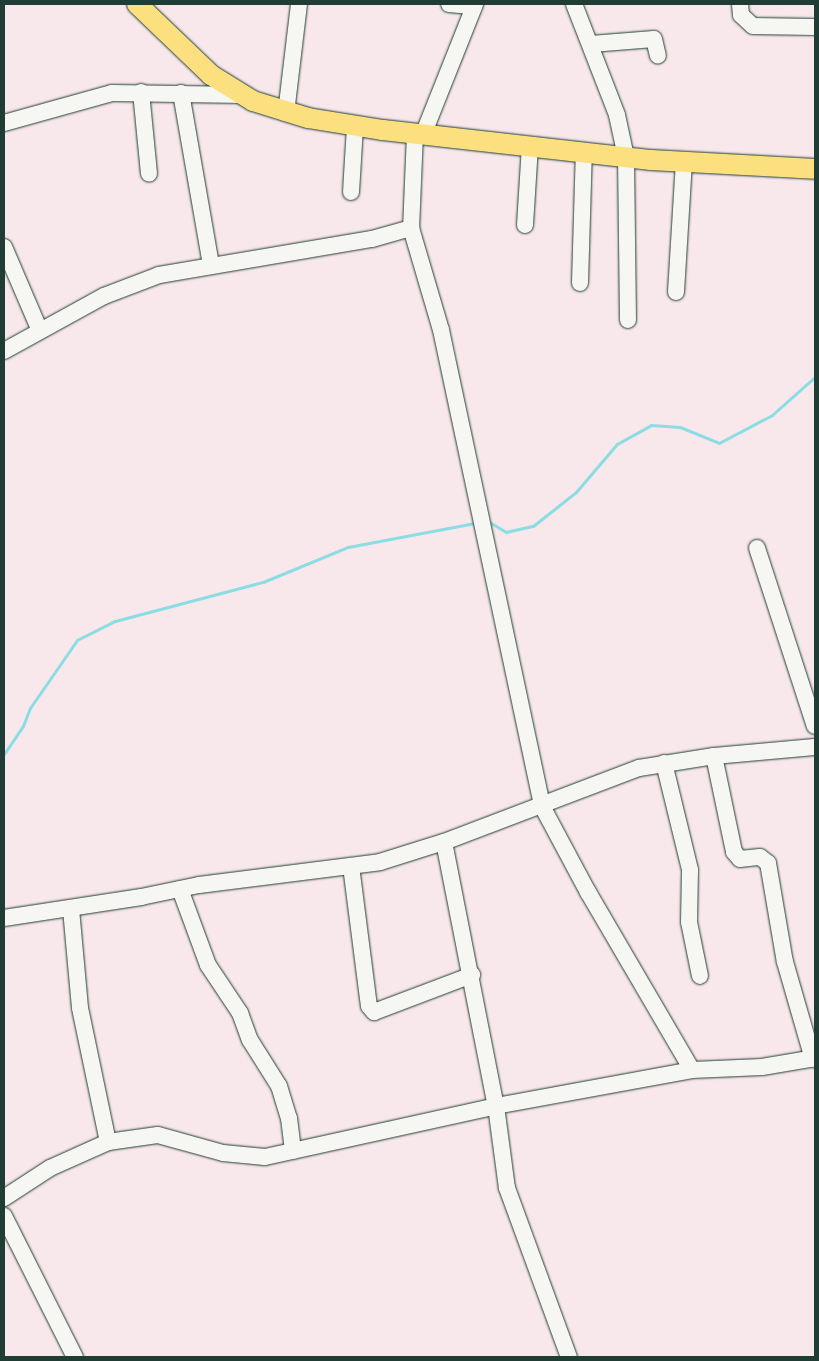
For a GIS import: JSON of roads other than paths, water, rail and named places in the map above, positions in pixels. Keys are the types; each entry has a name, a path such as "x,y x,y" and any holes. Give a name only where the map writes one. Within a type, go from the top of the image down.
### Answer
{"main road":[{"path":"139,5 211,75 244,95 286,113 355,126 626,157 815,169"}],"street":[{"path":"286,113 299,4"},
{"path":"449,4 474,5 419,134 411,228 441,330 542,806 588,892 692,1070"},
{"path":"740,4 741,16 753,26 815,27"},
{"path":"580,6 591,44 617,115 626,157 625,268 628,320"},
{"path":"591,44 654,39 658,56"},
{"path":"4,122 100,95 142,92 244,95"},
{"path":"142,92 149,174"},
{"path":"180,93 211,265"},
{"path":"351,192 355,126"},
{"path":"525,225 530,146"},
{"path":"580,283 584,152"},
{"path":"676,292 684,162"},
{"path":"4,350 130,284 211,265 372,239 411,228"},
{"path":"4,247 40,331"},
{"path":"757,548 815,726"},
{"path":"4,918 70,909 180,889 391,860 542,806 608,778 664,763 714,756 815,747"},
{"path":"4,1198 50,1168 108,1142 158,1135 244,1157 293,1151 496,1106 692,1070 762,1067 814,1058 785,962 768,863 760,857 740,859 734,852 714,756"},
{"path":"664,763 690,870 689,922 700,976"},
{"path":"444,842 472,975 496,1106 507,1188 569,1357"},
{"path":"351,866 368,999 374,1012 472,975"},
{"path":"180,889 208,965 240,1013 250,1040 279,1086 289,1118 293,1151"},
{"path":"70,909 80,1008 108,1142"},
{"path":"5,1220 75,1357"}],"waterway":[{"path":"491,523 506,532 533,526 576,492 617,444 651,425 680,427 719,443 772,415 815,377"},
{"path":"4,754 23,726 30,708 77,640 115,621 263,582 348,547 475,523"}]}
